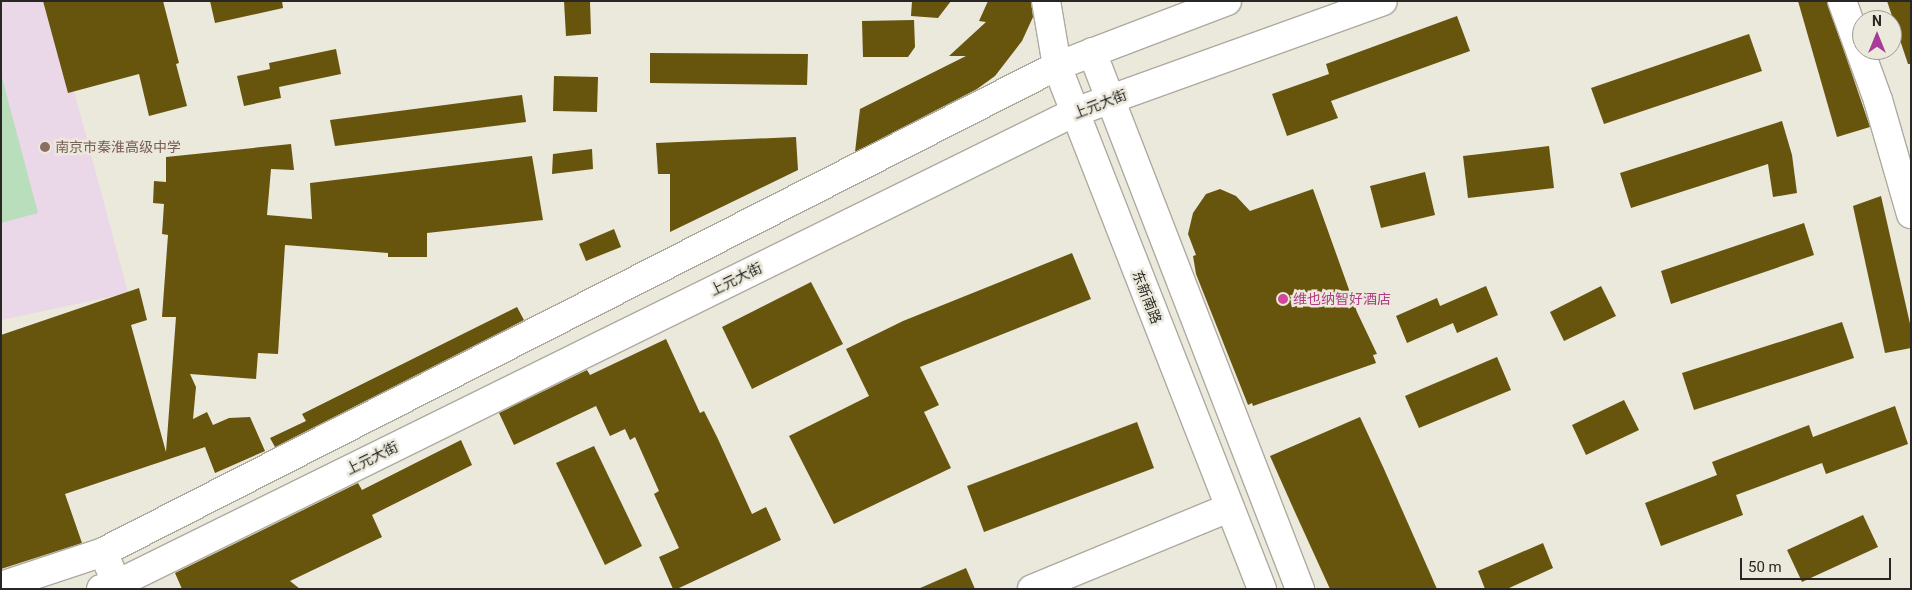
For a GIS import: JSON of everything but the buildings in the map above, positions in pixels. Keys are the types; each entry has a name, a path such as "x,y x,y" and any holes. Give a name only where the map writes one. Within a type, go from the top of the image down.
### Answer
{"main road":[{"name":"东新南路","path":"1046,1 1057,66 1262,589"},
{"path":"1,586 103,552 1057,66 1227,1"},
{"name":"上元大街","path":"112,587 1075,112 1383,1"},
{"path":"1842,1 1878,100 1911,214"},
{"path":"1092,52 1300,589"},
{"path":"1032,589 1229,508"},
{"path":"103,552 112,587"}],"shaded area":[{"name":"南京市秦淮高级中学","path":"1,1 50,1 128,293 1,320"}],"green space":[{"path":"1,74 38,213 1,223"}],"place":[{"name":"南京市秦淮高级中学","path":"45,147"},
{"name":"维也纳智好酒店","path":"1283,299"}]}
